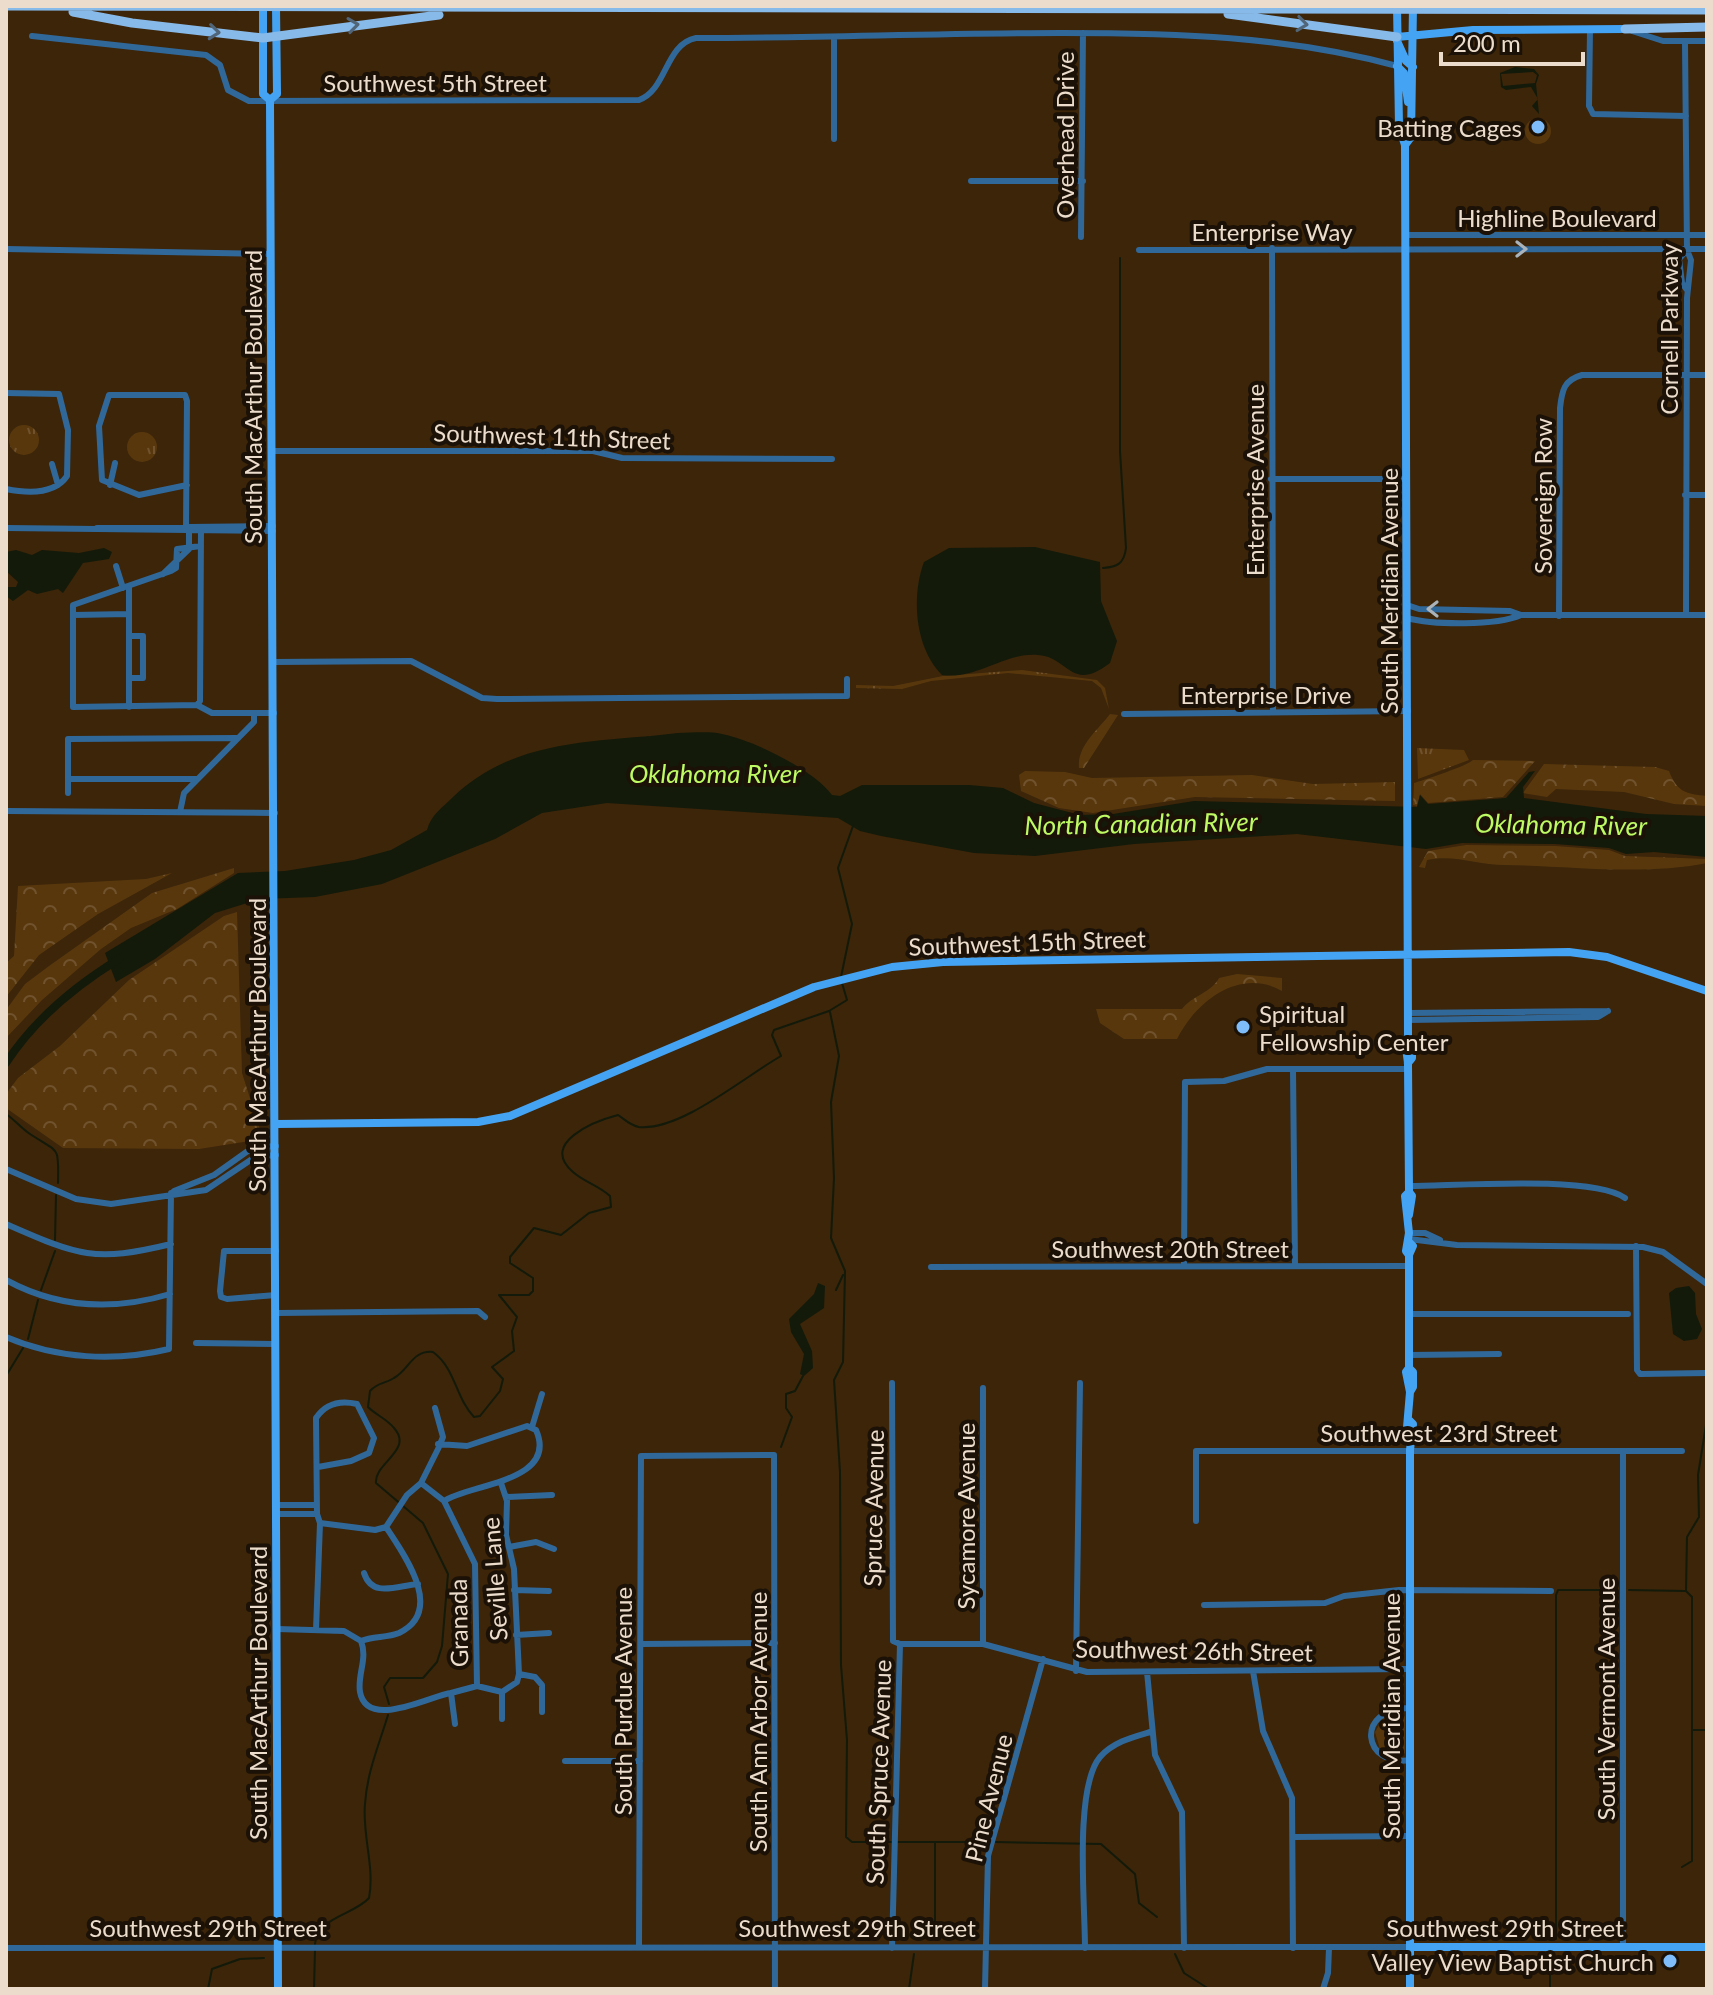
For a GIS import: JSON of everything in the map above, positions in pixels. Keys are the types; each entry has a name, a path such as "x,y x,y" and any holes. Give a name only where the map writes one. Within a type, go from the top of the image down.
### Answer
{"highway":[{"path":"6,6 510,10 1707,10"},
{"path":"54,8 132,23 263,38 405,18 510,10"},
{"path":"1197,9 1397,38"},
{"path":"1625,29 1707,27"}],"main road":[{"name":"South MacArthur Boulevard","path":"263,6 263,94 270,100 276,854 278,1989"},
{"name":"South MacArthur Boulevard","path":"270,100 277,94 276,6"},
{"name":"South Meridian Avenue","path":"1397,6 1399,137 1405,145 1407,249 1408,1037 1405,1041 1409,1189 1405,1196 1409,1215 1406,1251 1409,1255 1409,1368 1406,1387 1410,1392 1406,1439 1410,1447 1410,1989"},
{"name":"South Meridian Avenue","path":"1405,145 1411,137 1413,6"},
{"path":"1428,34 1414,62 1406,61 1397,38 1428,34 1473,30 1625,29"},
{"path":"1397,66 1404,73 1411,111"},
{"name":"Southwest 15th Street","path":"276,1124 478,1122 510,1116 814,987 871,971 943,962 1590,954 1707,991"},
{"name":"Southwest 29th Street","path":"1410,1947 1707,1947"}],"street":[{"path":"1590,29 1592,114 1599,117 1686,116"},
{"path":"1625,29 1663,41 1707,41"},
{"path":"834,139 834,37 1083,33 1249,38 1336,50 1397,66"},
{"name":"Overhead Drive","path":"1081,237 1083,33"},
{"name":"Southwest 5th Street","path":"32,36 206,55 220,65 228,90 235,97 270,100 639,100 652,92 679,47 689,39 834,37"},
{"name":"Cornell Parkway","path":"1685,43 1687,250 1691,260 1687,290 1686,615"},
{"path":"1381,64 1397,79"},
{"path":"971,181 1083,181"},
{"name":"Highline Boulevard","path":"1406,235 1707,235"},
{"path":"1443,235 1443,249"},
{"name":"Enterprise Avenue","path":"1272,248 1273,712"},
{"path":"6,249 271,254"},
{"name":"Highline Boulevard","path":"1407,249 1707,249"},
{"name":"Enterprise Way","path":"1139,250 1407,249"},
{"path":"1687,250 1679,259 1682,283 1687,290"},
{"name":"Sovereign Row","path":"1559,616 1560,408 1570,378 1590,374 1686,376"},
{"path":"1686,376 1707,375"},
{"path":"6,393 59,394 68,430 67,476 58,485 30,493 6,489"},
{"path":"187,485 139,495 110,485 100,477 99,426 109,395 185,395 189,546 163,574 73,605 73,707 198,703 212,713 274,713"},
{"name":"Southwest 11th Street","path":"272,451 593,451 622,458 832,459"},
{"path":"110,485 115,463"},
{"path":"52,464 58,485"},
{"path":"1271,479 1407,479"},
{"path":"1685,495 1707,495"},
{"path":"6,528 96,528 103,525 273,528"},
{"path":"188,528 273,528"},
{"path":"198,703 201,615 204,606 201,596 201,530"},
{"path":"189,546 201,546"},
{"path":"116,566 126,587 129,614 129,707"},
{"path":"1407,605 1419,609 1478,610 1521,615 1707,615"},
{"path":"1459,621 1460,609"},
{"path":"1478,610 1478,621"},
{"path":"73,615 129,614"},
{"path":"1407,618 1478,621 1511,620 1521,615"},
{"path":"129,636 143,636 143,678 129,678"},
{"path":"273,662 411,661 423,664 473,694 497,699 847,696 847,679"},
{"name":"Enterprise Drive","path":"1124,714 1408,711"},
{"path":"180,812 182,796 254,722 254,713"},
{"path":"68,793 68,739 237,738"},
{"path":"68,779 197,779"},
{"path":"6,811 275,813"},
{"path":"1408,1016 1598,1017 1608,1011 1537,1015"},
{"path":"1184,1266 1185,1082 1224,1081 1260,1070 1408,1066"},
{"path":"1293,1070 1295,1265"},
{"path":"171,1193 214,1175 252,1148 276,1150"},
{"path":"6,1169 95,1204 206,1190 255,1157 276,1150"},
{"path":"231,1161 237,1169"},
{"path":"1409,1189 1560,1185 1605,1189 1625,1198"},
{"path":"6,1337 46,1351 88,1356 169,1349 171,1193"},
{"path":"6,1224 73,1253 113,1256 171,1244"},
{"path":"1409,1238 1447,1244 1636,1246 1663,1252 1707,1284"},
{"path":"1636,1246 1637,1370 1640,1374 1707,1373"},
{"path":"276,1251 224,1251 221,1297 276,1295"},
{"name":"Southwest 20th Street","path":"931,1267 1409,1266"},
{"path":"6,1280 37,1294 79,1305 113,1307 170,1294"},
{"path":"276,1313 478,1311 485,1317"},
{"path":"1409,1314 1628,1314"},
{"path":"196,1343 276,1344"},
{"path":"1409,1355 1499,1354"},
{"name":"Spruce Avenue","path":"892,1383 891,1633 893,1641 900,1644"},
{"path":"1076,1671 1080,1383"},
{"name":"Sycamore Avenue","path":"983,1388 983,1644"},
{"name":"Seville Lane","path":"444,1501 460,1491 501,1483 535,1459 540,1441 532,1427 542,1394"},
{"path":"316,1630 320,1523 317,1514 316,1418 322,1408 333,1403 357,1404 374,1438 369,1453 351,1461 318,1467"},
{"path":"320,1523 375,1530 386,1527 421,1483 443,1437 435,1408"},
{"path":"438,1444 467,1446 511,1428 532,1427"},
{"name":"Southwest 23rd Street","path":"1196,1521 1196,1451 1410,1447 1682,1451"},
{"name":"South Vermont Avenue","path":"1623,1451 1623,1947"},
{"name":"South Purdue Avenue","path":"639,1946 641,1456 774,1455"},
{"name":"South Ann Arbor Avenue","path":"774,1455 775,1989"},
{"name":"Granada","path":"421,1483 444,1501 475,1564 477,1686"},
{"name":"Seville Lane","path":"501,1483 506,1497 519,1674"},
{"path":"506,1497 552,1495"},
{"path":"277,1509 317,1505"},
{"path":"277,1509 317,1514"},
{"path":"277,1629 344,1631 361,1641 396,1634 410,1625 418,1608 418,1584 414,1570 386,1527"},
{"path":"509,1547 536,1542 554,1549"},
{"path":"364,1573 370,1586 376,1590 418,1584"},
{"path":"514,1590 549,1591"},
{"path":"1204,1605 1325,1603 1354,1594 1410,1591 1551,1591"},
{"path":"516,1635 549,1633"},
{"path":"361,1641 364,1654 360,1691 371,1706 407,1709 430,1696 477,1686 502,1692 517,1682 519,1674 535,1677 542,1685 542,1712"},
{"path":"641,1644 775,1643"},
{"name":"Southwest 26th Street","path":"900,1644 983,1644 1076,1671 1410,1669"},
{"name":"South Spruce Avenue","path":"892,1948 900,1644"},
{"name":"Pine Avenue","path":"985,1989 991,1842 1043,1659"},
{"path":"1253,1671 1263,1731 1292,1798 1293,1948"},
{"path":"1147,1672 1150,1732 1155,1755 1182,1812 1184,1948"},
{"path":"502,1692 502,1719"},
{"path":"451,1693 455,1724"},
{"path":"1410,1708 1384,1712 1377,1717 1370,1738 1376,1751 1386,1758 1411,1760"},
{"path":"1085,1948 1085,1794 1100,1757 1113,1746 1150,1732"},
{"path":"565,1761 640,1761"},
{"path":"1294,1837 1411,1836"},
{"name":"Southwest 29th Street","path":"6,1948 1410,1947"},
{"path":"1323,1989 1328,1973 1329,1948"}],"green space":[{"name":"Batting Cages","path":"1538,118 1547,122 1551,131 1547,140 1538,144 1529,140 1525,131 1529,122"},
{"path":"24,425 35,429 39,440 35,451 24,455 13,451 9,440 13,429"},
{"path":"142,432 153,436 157,447 153,458 142,462 131,458 127,447 131,436"},
{"path":"1022,670 1097,680 1105,688 1109,709 1101,688 1092,681 1008,673 931,681 902,689 856,688 856,685 893,686 943,676"},
{"path":"1110,714 1118,715 1084,768 1079,768 1085,746"},
{"path":"1417,748 1464,750 1469,760 1418,779"},
{"path":"1473,760 1535,761 1503,797 1428,803 1420,794 1417,806 1413,805 1414,783"},
{"path":"1544,764 1655,767 1669,771 1683,791 1707,796 1707,806 1674,804 1624,792 1556,789 1547,797 1523,793"},
{"path":"1025,771 1065,772 1092,778 1252,775 1313,784 1395,782 1395,801 1195,797 1093,813 1059,808 1021,791 1019,775"},
{"path":"1466,845 1609,850 1625,856 1707,859 1707,863 1657,869 1606,869 1495,865 1437,858 1427,860 1425,868 1419,867 1428,851"},
{"path":"234,868 234,873 177,909 131,928 101,949 42,1000 6,1038 6,1010 25,984 49,966 152,893"},
{"path":"172,873 98,914 39,955 6,997 6,963 14,956 18,886 146,879"},
{"path":"237,912 242,1073 263,1139 199,1149 63,1148 6,1108 6,1094 18,1078 60,1046 129,980 224,916"},
{"path":"1237,974 1282,978 1282,991 1251,983 1221,992 1196,1012 1177,1039 1124,1039 1100,1023 1096,1009 1182,1009 1219,978"},
{"path":"1400,1711 1405,1717 1405,1753 1397,1759 1380,1749 1375,1732 1385,1715"}],"water":[{"path":"1515,67 1534,69 1539,75 1537,98 1531,87 1506,90 1501,87 1500,73","holes":["1533,72 1537,75 1535,83 1503,86 1501,74"]},
{"path":"1538,100 1539,114 1532,106"},
{"path":"1035,547 1100,562 1101,601 1117,641 1110,663 1087,675 1071,671 1048,657 1026,655 967,674 942,675 926,651 918,622 918,591 924,562 949,548"},
{"path":"104,548 112,552 109,559 83,563 63,593 58,589 37,594 28,590 13,601 6,596 7,587 16,587 18,582 6,571 6,552 16,550 32,555 42,550 79,553"},
{"name":"Oklahoma River","path":"678,733 717,733 750,743 797,766 832,795 840,796 862,785 969,785 1003,788 1034,803 1080,815 1113,814 1194,801 1417,807 1420,795 1428,804 1506,798 1529,772 1535,771 1523,787 1524,798 1646,814 1707,816 1707,857 1654,852 1626,854 1609,848 1555,844 1462,843 1426,849 1297,834 1134,844 1035,856 974,853 881,836 860,831 838,818 607,803 542,813 495,839 382,884 315,897 260,899 215,913 155,959 116,982 105,953 238,873 285,871 354,860 391,850 427,830 437,812 477,777 530,753 587,742"},
{"path":"818,1283 825,1286 824,1308 800,1324 812,1351 813,1368 804,1376 800,1374 804,1354 791,1332 789,1319 814,1294"},
{"path":"1689,1286 1695,1293 1696,1314 1702,1329 1697,1339 1684,1341 1673,1334 1669,1293 1676,1288"}],"waterway":[{"path":"1103,568 1119,564 1126,548 1120,451 1120,258"},
{"path":"841,977 852,924 838,868 853,826"},
{"name":"North Canadian River","path":"6,1063 29,1032 56,1005 119,959"},
{"path":"389,1704 384,1687 390,1678 423,1678 437,1662 442,1646 448,1574 423,1523 376,1483 381,1469 397,1450 399,1436 391,1425 368,1407 370,1391 399,1375 420,1354 433,1352 451,1375 468,1409 474,1417 480,1416 500,1391 503,1379 492,1367 514,1351 512,1331 517,1317 499,1295 529,1295 533,1291 533,1278 510,1263 510,1257 534,1228 561,1235 589,1213 611,1207 610,1196 573,1172 564,1161 562,1152 566,1143 596,1122 618,1115 639,1127 656,1126 674,1121 712,1101 781,1056 772,1035 774,1030 829,1011 847,1000 842,983"},
{"path":"830,1012 839,1056 831,1102 834,1178 831,1238 845,1271 843,1362 834,1380 840,1472 841,1665 847,1740 846,1837 852,1842 990,1842"},
{"path":"6,1114 55,1151 58,1183"},
{"path":"55,1240 56,1195"},
{"path":"41,1290 55,1251"},
{"path":"836,1290 843,1275"},
{"path":"28,1339 38,1300"},
{"path":"6,1376 23,1348"},
{"path":"781,1447 792,1417 786,1408 786,1394 795,1391 803,1376"},
{"path":"1682,1867 1692,1861 1692,1597 1686,1591 1687,1537 1699,1517 1698,1475 1707,1419"},
{"path":"1556,1939 1556,1595 1558,1590 1616,1590"},
{"path":"1629,1590 1685,1591"},
{"path":"315,1944 317,1935 329,1922 369,1898 366,1792 388,1715"},
{"path":"1692,1730 1707,1730"},
{"path":"996,1842 1101,1844 1135,1874 1139,1903 1157,1917"},
{"path":"935,1843 935,1934"},
{"path":"314,1989 315,1950"},
{"path":"909,1989 914,1954"},
{"path":"1175,1954 1184,1973 1209,1989"},
{"path":"1550,1954 1550,1989"},
{"path":"208,1989 212,1969 240,1959 264,1958"}],"place":[{"name":"Batting Cages","path":"1538,127"},
{"name":"Spiritual Fellowship Center","path":"1243,1027"},
{"name":"Valley View Baptist Church","path":"1670,1961"}]}
